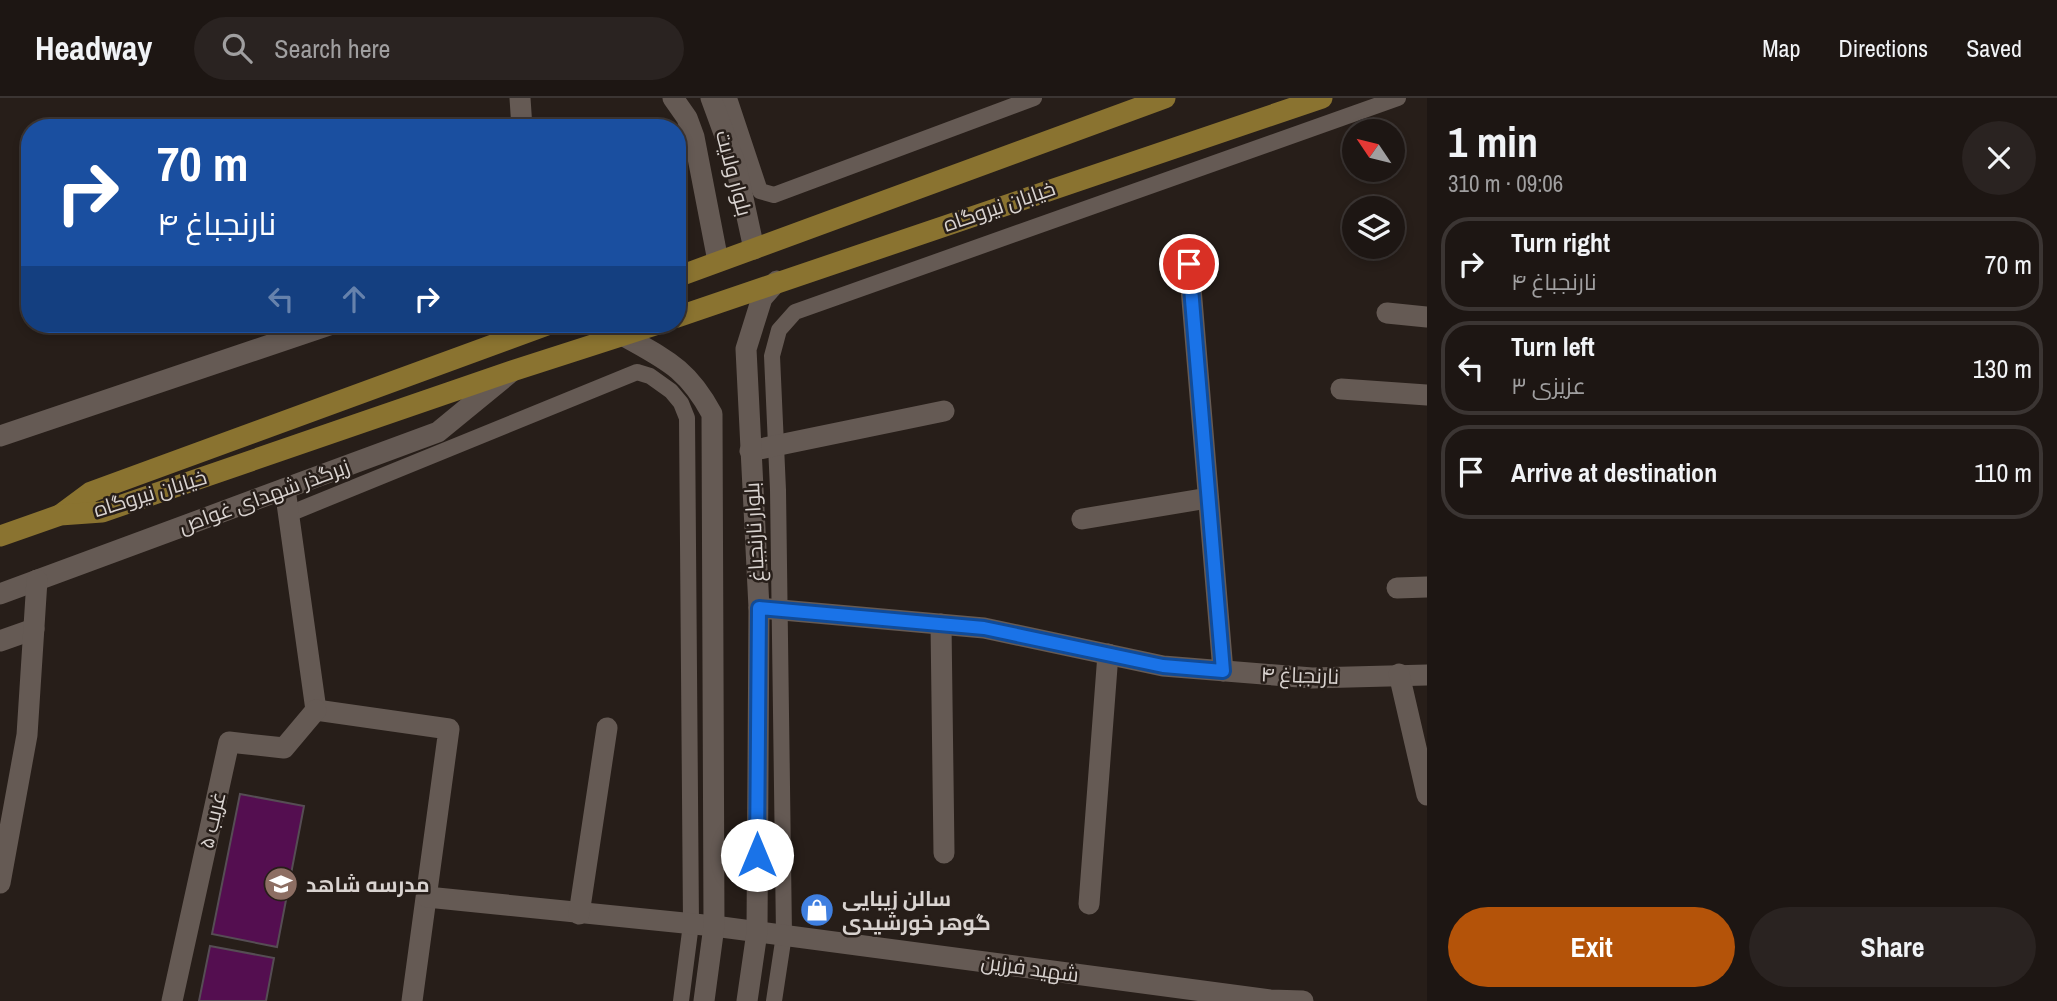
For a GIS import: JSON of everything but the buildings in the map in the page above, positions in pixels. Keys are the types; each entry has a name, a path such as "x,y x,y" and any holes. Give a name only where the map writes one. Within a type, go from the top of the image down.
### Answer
{"main road":[{"name":"خیابان نیروگاه","path":"686,273 1165,98"},
{"name":"خیابان نیروگاه","path":"686,314 1322,98"},
{"name":"خیابان نیروگاه","path":"60,514 91,492 525,333"},
{"name":"خیابان نیروگاه","path":"60,514 103,512 512,371 633,333"},
{"path":"0,536 60,514"}],"street":[{"path":"520,98 521,119"},
{"name":"بلوار ولایت","path":"673,98 688,118 694,137 718,261"},
{"name":"بلوار ولایت","path":"711,98 736,166 754,249"},
{"path":"729,98 760,191 774,195 1034,98"},
{"path":"774,1001 784,935 769,609 776,445 772,356 779,330 795,312 1398,98"},
{"path":"1189,264 1223,671"},
{"name":"بلوار نارنجباغ","path":"747,1001 757,932 769,609 750,451 746,349 762,298 777,281"},
{"path":"1387,313 1427,317"},
{"path":"0,436 305,333"},
{"name":"بلوار نارنجباغ","path":"625,336 680,369 699,389 712,414 714,926 704,1001"},
{"name":"زیرگذر شهدای غواص","path":"0,594 438,432 512,371"},
{"path":"289,514 637,372 650,376 671,391 681,403 687,418 691,924 681,1001"},
{"path":"1341,389 1427,395"},
{"path":"750,451 944,411"},
{"path":"285,489 316,710 449,729 412,1001"},
{"path":"1082,519 1208,498"},
{"path":"0,883 27,735 37,580"},
{"path":"1397,588 1427,587"},
{"name":"نارنجباغ ۴","path":"769,609 984,628 1163,666 1312,678 1427,675"},
{"path":"941,624 944,853"},
{"path":"0,641 34,629"},
{"path":"1089,904 1108,654"},
{"path":"1399,674 1427,794"},
{"name":"غریب ۵","path":"172,1001 229,742 284,748 316,710"},
{"path":"579,914 607,728"},
{"name":"شهید فرزین","path":"427,897 714,926 1270,1000 1303,1001"}],"place":[{"name":"مدرسه شاهد","path":"281,884"},
{"name":"سالن زیبایی گوهر خورشیدی","path":"817,910"}],"route":[{"path":"757,855 759,608 984,628 1163,666 1223,671 1189,264"}]}
